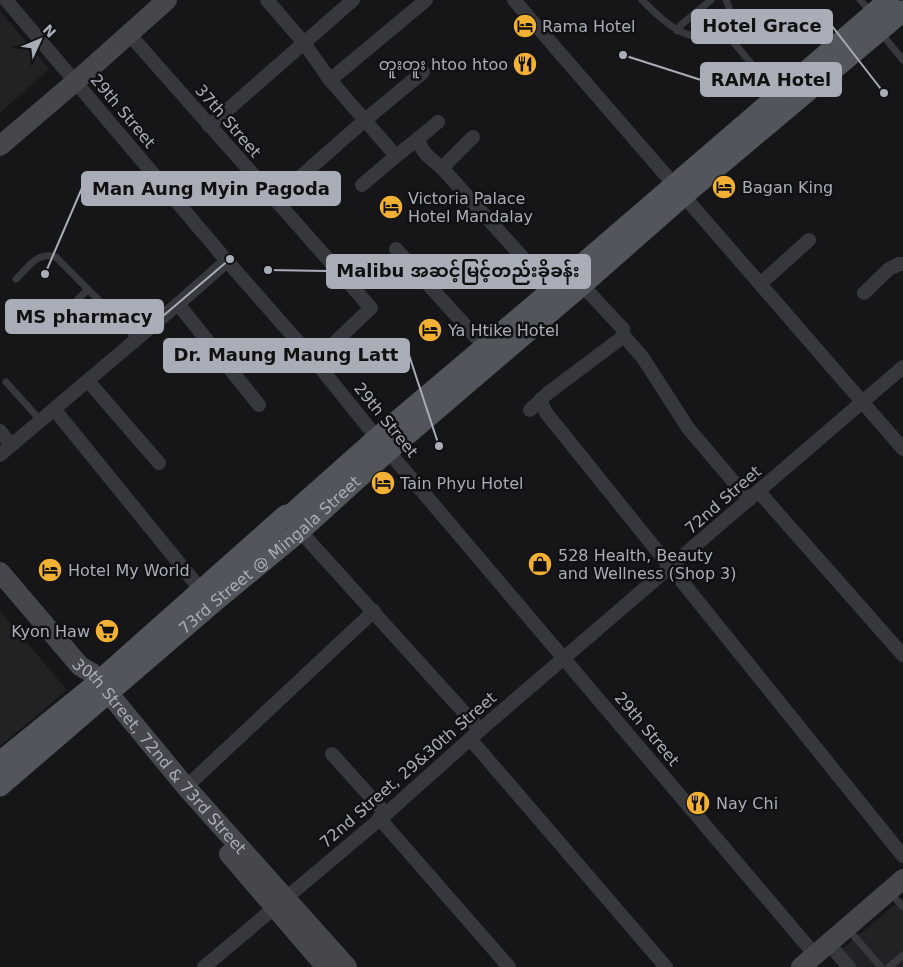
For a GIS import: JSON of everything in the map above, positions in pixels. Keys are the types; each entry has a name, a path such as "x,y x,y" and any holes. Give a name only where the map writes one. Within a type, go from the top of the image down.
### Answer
{"main road":[{"path":"0,146 167,0"},
{"name":"73rd Street @ Mingala Street","path":"0,786 201,590 286,515 288,517 382,444 582,285 678,190 778,96 889,0"},
{"name":"73rd Street @ Mingala Street","path":"0,762 99,691 208,607 300,530 382,444 484,346 678,190 870,16 903,11"},
{"name":"30th Street, 72nd & 73rd Street","path":"0,572 80,666 92,673 99,691 280,902"},
{"name":"30th Street, 72nd & 73rd Street","path":"99,691 186,787 280,902"},
{"path":"815,955 896,885"},
{"path":"280,902 326,967"},
{"path":"280,902 347,967"}],"street":[{"name":"29th Street","path":"6,0 227,261 315,361 382,444 815,955 849,967"},
{"path":"267,0 304,43 330,80 396,156"},
{"path":"209,126 353,0"},
{"path":"330,80 426,0"},
{"path":"514,0 903,449"},
{"name":"37th Street","path":"129,34 371,308 315,361"},
{"path":"274,200 422,72"},
{"path":"362,185 438,122"},
{"path":"442,168 473,137"},
{"path":"419,138 419,145 424,151 442,168 552,290"},
{"path":"760,284 810,240"},
{"path":"396,250 484,346"},
{"path":"0,455 227,261"},
{"path":"864,293 890,269 903,264"},
{"path":"582,285 623,329 624,336 643,358 688,428 903,655"},
{"path":"178,304 259,405"},
{"path":"530,410 541,399 624,336"},
{"name":"72nd Street","path":"564,659 903,367"},
{"path":"88,381 159,462"},
{"path":"541,399 547,414 903,856"},
{"path":"54,409 201,590"},
{"path":"0,431 11,445"},
{"path":"300,530 374,611 666,967"},
{"path":"186,787 374,611"},
{"name":"72nd Street, 29&30th Street","path":"280,902 564,659"},
{"path":"332,754 509,967"},
{"path":"204,967 280,902"}],"lane":[{"path":"642,0 677,31 694,38 731,39"},
{"path":"677,31 682,24 711,0"},
{"path":"726,0 734,28 731,39"},
{"path":"870,16 903,60"},
{"path":"731,39 778,96"},
{"path":"16,279 40,256 56,257 136,340"},
{"path":"59,318 87,290"},
{"path":"6,382 41,421"},
{"path":"896,885 903,907"},
{"path":"846,928 881,967"},
{"path":"889,967 903,955"}],"shaded area":[{"path":"0,11 49,69 0,113"},
{"path":"0,611 67,690 0,746"},
{"path":"903,898 903,967 857,967 842,949"}],"place":[{"name":"Rama Hotel","path":"525,26"},
{"name":"RAMA Hotel","path":"623,55"},
{"name":"တူးတူး htoo htoo","path":"525,64"},
{"name":"Hotel Grace","path":"884,93"},
{"name":"Bagan King","path":"724,187"},
{"name":"Victoria Palace Hotel Mandalay","path":"391,207"},
{"name":"MS pharmacy","path":"230,259"},
{"name":"Malibu အဆင့်မြင့်တည်းခိုခန်း","path":"268,270"},
{"name":"Man Aung Myin Pagoda","path":"45,274"},
{"name":"Ya Htike Hotel","path":"430,330"},
{"name":"Dr. Maung Maung Latt","path":"439,446"},
{"name":"Tain Phyu Hotel","path":"383,483"},
{"name":"528 Health, Beauty and Wellness (Shop 3)","path":"540,564"},
{"name":"Hotel My World","path":"50,570"},
{"name":"Kyon Haw","path":"107,631"},
{"name":"Nay Chi","path":"698,803"}]}
